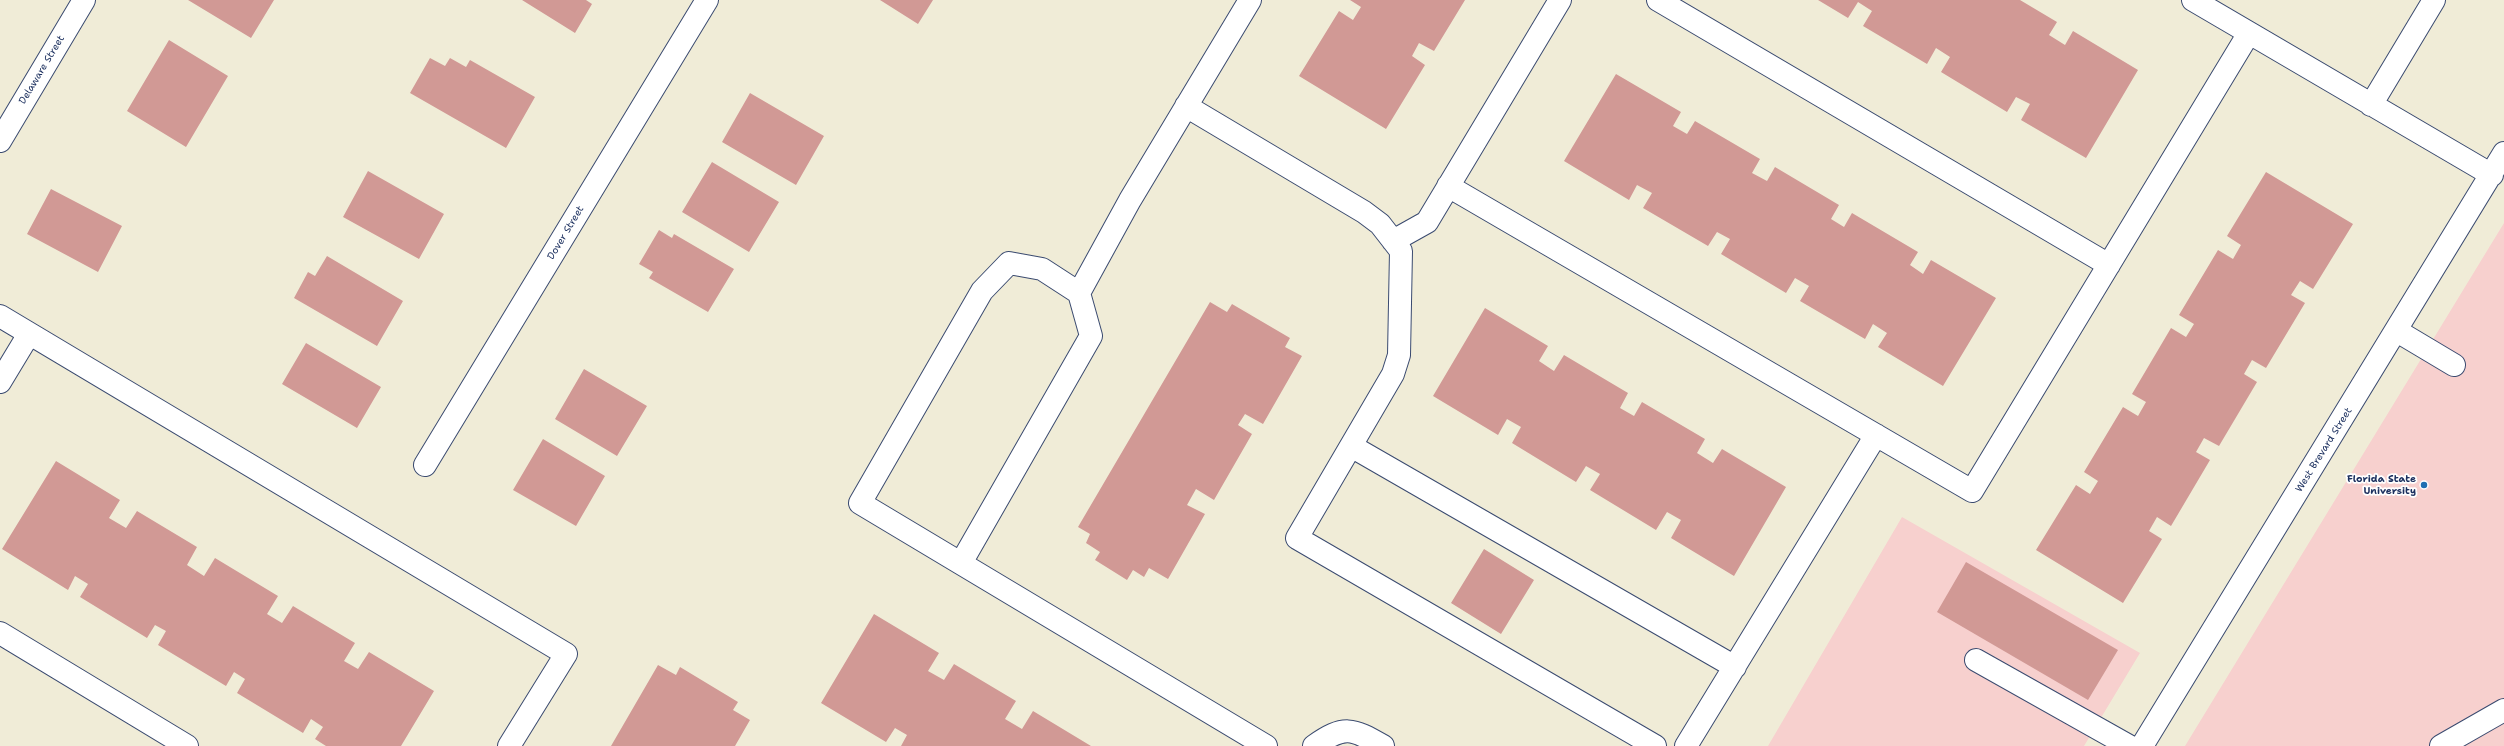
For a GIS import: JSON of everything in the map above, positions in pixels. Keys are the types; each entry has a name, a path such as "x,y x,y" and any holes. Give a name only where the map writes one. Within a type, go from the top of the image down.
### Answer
{"street":[{"name":"Delaware Street","path":"0,140 84,0"},
{"name":"Dover Street","path":"425,465 707,0"},
{"path":"1079,293 1130,200 1250,0"},
{"path":"1393,241 1427,222 1560,0"},
{"path":"1658,0 2109,265"},
{"path":"2193,0 2492,175"},
{"path":"2371,105 2434,0"},
{"path":"1448,186 1972,491 2249,33"},
{"path":"1186,106 1364,212 1380,224 1401,251 1399,355 1393,374 1297,538 1655,746"},
{"name":"West Brevard Street","path":"2142,746 2397,331 2504,153"},
{"path":"961,563 1091,336 1079,293 1042,269 1009,263 982,291 860,503 1266,746"},
{"path":"0,316 566,654 509,746"},
{"path":"2397,331 2454,365"},
{"path":"0,382 29,334"},
{"path":"1686,746 1876,435"},
{"path":"1351,446 1735,667"},
{"path":"0,633 187,746"},
{"path":"1976,660 2129,746"},
{"path":"2441,746 2504,710"},
{"path":"1314,746 1332,733 1357,731 1382,746"}],"shaded area":[{"name":"Florida State University","path":"2504,223 2504,746 2185,746"},
{"path":"1902,517 2140,653 2084,746 1768,746"}],"building":[{"path":"188,0 274,0 251,38"},
{"path":"522,0 586,0 592,4 575,33"},
{"path":"880,0 933,0 918,24"},
{"path":"1350,0 1465,0 1434,51 1419,43 1412,56 1425,65 1386,129 1299,76 1339,11 1353,20 1361,7"},
{"path":"1818,0 2020,0 2057,22 2049,35 2065,45 2073,31 2138,70 2086,158 2021,120 2030,104 2016,97 2007,112 1941,72 1950,57 1936,48 1927,64 1863,26 1872,11 1858,2 1848,18"},
{"path":"169,40 228,76 186,147 127,111"},
{"path":"430,58 445,66 450,58 466,67 470,60 535,97 506,148 410,93"},
{"path":"1616,74 1681,112 1673,126 1687,134 1695,121 1760,159 1752,173 1767,181 1775,167 1839,205 1831,219 1844,227 1852,213 1918,252 1910,265 1923,274 1931,260 1996,298 1943,386 1878,347 1887,333 1873,324 1865,339 1800,301 1809,286 1795,278 1786,293 1721,254 1730,239 1717,232 1708,246 1643,208 1652,193 1637,185 1629,200 1564,161"},
{"path":"750,93 824,136 796,185 722,142"},
{"path":"712,162 779,202 749,252 682,212"},
{"path":"368,171 444,214 419,259 343,217"},
{"path":"2266,172 2353,224 2313,289 2300,281 2291,295 2305,303 2266,368 2252,360 2244,374 2257,382 2219,446 2204,438 2196,452 2210,460 2171,526 2157,517 2149,531 2162,539 2123,603 2036,550 2076,485 2090,494 2098,481 2084,472 2123,407 2138,416 2146,402 2132,394 2171,328 2186,337 2194,324 2179,315 2218,250 2233,259 2241,245 2227,236"},
{"path":"51,189 122,226 98,272 27,234"},
{"path":"659,230 672,238 674,234 734,269 708,312 649,278 653,272 639,264"},
{"path":"327,256 403,301 377,346 294,298 308,272 315,276"},
{"path":"1210,302 1227,312 1232,304 1290,338 1285,347 1302,356 1263,424 1245,414 1238,425 1252,434 1214,500 1196,489 1187,505 1205,514 1168,579 1149,568 1144,577 1133,570 1127,580 1095,560 1100,552 1086,543 1090,534 1078,527"},
{"path":"1485,308 1548,346 1539,361 1554,371 1564,355 1628,393 1620,408 1634,416 1642,402 1705,439 1697,453 1713,463 1722,449 1786,487 1734,576 1671,538 1681,520 1667,512 1656,530 1590,490 1600,474 1586,466 1576,482 1512,443 1521,427 1507,419 1498,435 1433,396"},
{"path":"306,343 381,387 357,428 282,384"},
{"path":"584,369 647,406 617,456 555,419"},
{"path":"543,439 605,476 576,526 513,490"},
{"path":"56,461 120,500 109,518 126,528 137,511 197,547 187,565 204,576 215,558 278,596 267,614 282,623 293,606 355,643 344,661 358,669 369,652 434,691 401,746 326,746 315,739 323,727 311,719 303,733 237,693 245,679 234,672 226,686 158,645 166,631 155,625 147,638 80,597 88,584 75,576 68,590 2,549"},
{"path":"1484,549 1534,580 1501,634 1451,603"},
{"path":"1966,562 2118,650 2088,700 1937,612"},
{"path":"874,614 939,653 928,671 944,680 954,664 1016,701 1005,719 1022,729 1033,711 1091,746 901,746 907,735 895,728 886,742 821,703"},
{"path":"658,665 676,675 680,667 738,702 733,710 750,720 735,746 611,746"}],"place":[{"name":"Florida State University","path":"2424,485"}]}
